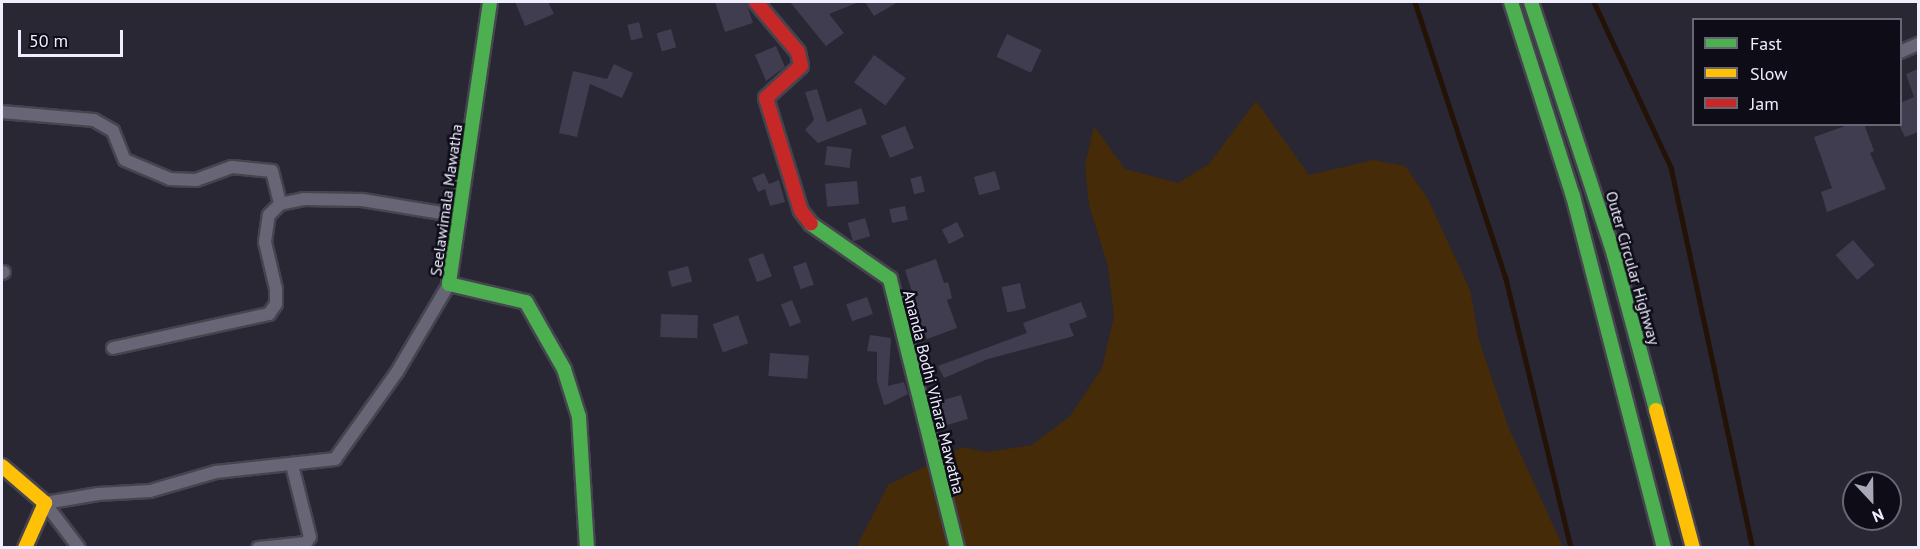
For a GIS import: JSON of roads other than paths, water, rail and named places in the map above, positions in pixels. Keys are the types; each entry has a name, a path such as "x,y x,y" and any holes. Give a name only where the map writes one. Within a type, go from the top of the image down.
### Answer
{"main road":[{"name":"Seelawimala Mawatha","path":"490,2 449,284 526,302 564,369 579,417 587,548"},
{"name":"Ananda Bodhi Vihara Mawatha","path":"756,2 798,52 800,59 801,66 766,98 801,211 811,225 890,279 957,548"},
{"path":"1511,2 1573,196 1664,548"},
{"name":"Outer Circular Highway","path":"1532,2 1614,255 1693,548"},
{"path":"1546,2 1576,136"},
{"path":"2,465 45,503 25,548"}],"street":[{"path":"1902,51 1918,44"},
{"path":"2,112 94,120 113,131 125,160 170,179 196,180 232,167 272,171 280,204"},
{"path":"112,348 269,314 276,304 276,289 265,242 269,215 280,204 303,199 362,200 460,216"},
{"path":"79,548 45,503 99,494 150,491 216,472 336,459 397,372 449,284"},
{"path":"258,548 306,543 310,537 292,465"}],"waterway":[{"path":"1415,2 1506,279 1571,548"},
{"path":"1594,2 1671,167 1753,548"}]}
